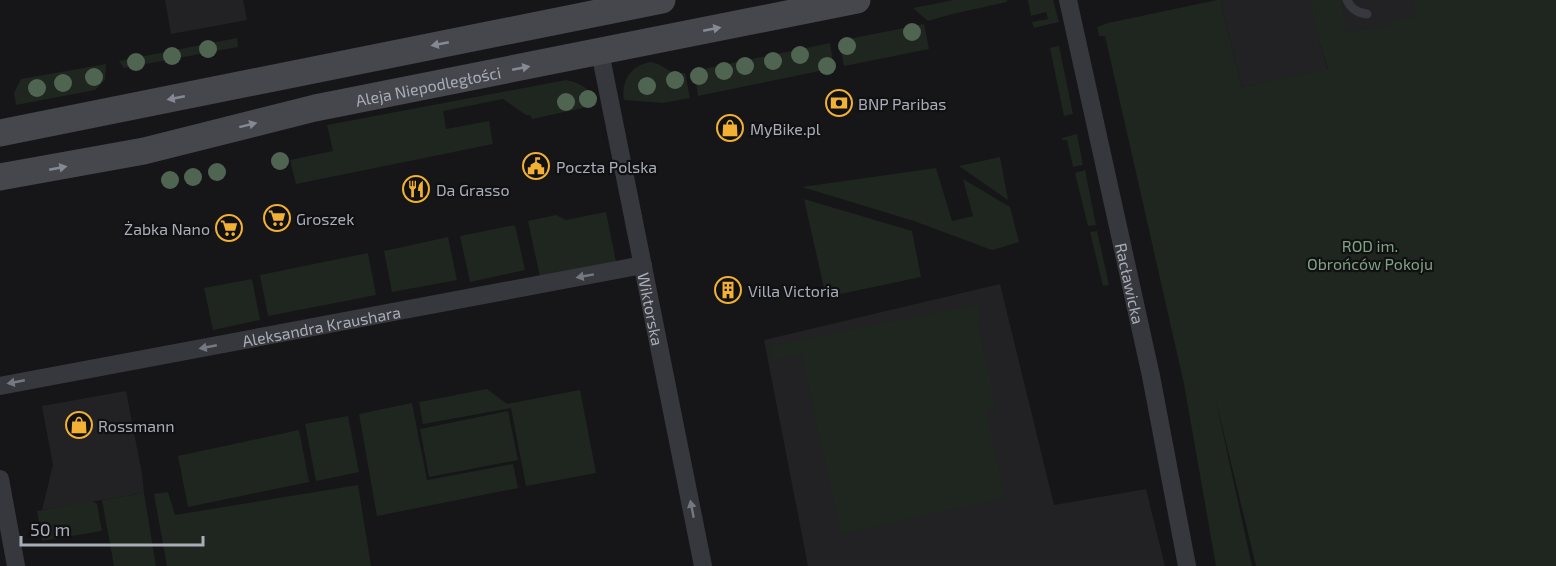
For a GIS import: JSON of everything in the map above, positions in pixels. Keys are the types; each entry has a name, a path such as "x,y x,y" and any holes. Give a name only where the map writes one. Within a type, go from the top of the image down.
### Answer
{"main road":[{"path":"0,133 579,8 662,0"},
{"name":"Aleja Niepodległości","path":"0,177 144,151 315,108 857,0"}],"street":[{"name":"Racławicka","path":"1068,0 1151,376 1187,566"},
{"name":"Wiktorska","path":"600,52 703,566"},
{"name":"Aleksandra Kraushara","path":"0,386 643,265"},
{"path":"0,479 16,566"}],"lane":[{"path":"1347,0 1350,7 1367,14"}],"shaded area":[{"path":"165,0 243,0 247,20 171,34"},
{"path":"1220,0 1461,0 1464,23 1319,40 1328,70 1242,87"},
{"path":"1000,284 1054,505 1146,489 1165,566 808,566 764,340"},
{"path":"126,391 144,493 42,510 53,465 42,406"}],"green space":[{"path":"954,0 1007,0 1007,2 928,21 913,8"},
{"path":"1028,0 1053,0 1059,22 1034,28 1032,22 1048,19 1046,12 1031,16"},
{"name":"ROD im. Obrońców Pokoju","path":"1220,0 1242,87 1328,69 1310,0 1341,0 1346,32 1390,26 1389,21 1416,16 1413,0 1556,0 1556,566 1256,566 1216,401 1252,566 1216,566 1184,384 1105,36 1099,36 1097,27"},
{"path":"924,24 929,49 844,66 839,41"},
{"path":"237,38 238,47 124,68 119,61"},
{"path":"830,43 834,68 698,96 694,71"},
{"path":"1059,46 1073,114 1064,116 1050,48"},
{"path":"650,62 675,74 685,73 690,98 663,103 624,100 624,86 629,75 638,67"},
{"path":"106,64 105,80 95,90 16,105 14,93 21,79"},
{"path":"566,80 586,88 593,95 597,105 532,119 530,115 526,115 503,99 443,111 446,129 489,121 493,144 296,184 290,160 333,151 327,125"},
{"path":"1077,134 1083,165 1073,167 1067,140 1062,140 1062,138"},
{"path":"1000,157 1008,200 959,166"},
{"path":"936,168 952,221 973,216 963,179 1010,207 1019,242 993,250 989,249 914,221 802,187"},
{"path":"1085,170 1096,225 1088,226 1075,173"},
{"path":"804,199 912,231 921,277 826,297"},
{"path":"606,212 616,262 540,277 528,221 556,215 566,220"},
{"path":"515,225 525,270 470,282 460,236"},
{"path":"1097,231 1109,285 1103,286 1090,232"},
{"path":"448,237 457,280 392,292 384,251"},
{"path":"368,253 376,295 268,316 260,275"},
{"path":"252,279 260,320 213,330 204,288"},
{"path":"978,304 981,318 977,319 996,408 986,410 1005,498 841,534 802,355 772,360 769,346"},
{"path":"487,389 507,404 580,390 596,473 526,486 511,408 423,424 419,402"},
{"path":"412,403 427,480 513,464 518,488 377,516 359,414"},
{"path":"508,411 518,460 429,477 420,429"},
{"path":"348,416 359,472 316,481 305,424"},
{"path":"299,430 309,482 188,507 178,456"},
{"path":"358,485 371,566 167,566 154,494 168,492 175,515"},
{"path":"144,493 156,566 114,566 102,500"},
{"path":"92,501 97,504 102,531 42,541 37,511"}],"place":[{"name":"BNP Paribas","path":"839,103"},
{"name":"MyBike.pl","path":"730,128"},
{"name":"Poczta Polska","path":"536,166"},
{"name":"Da Grasso","path":"416,189"},
{"name":"Groszek","path":"277,218"},
{"name":"Żabka Nano","path":"229,228"},
{"name":"Villa Victoria","path":"728,290"},
{"name":"Rossmann","path":"79,425"}]}
